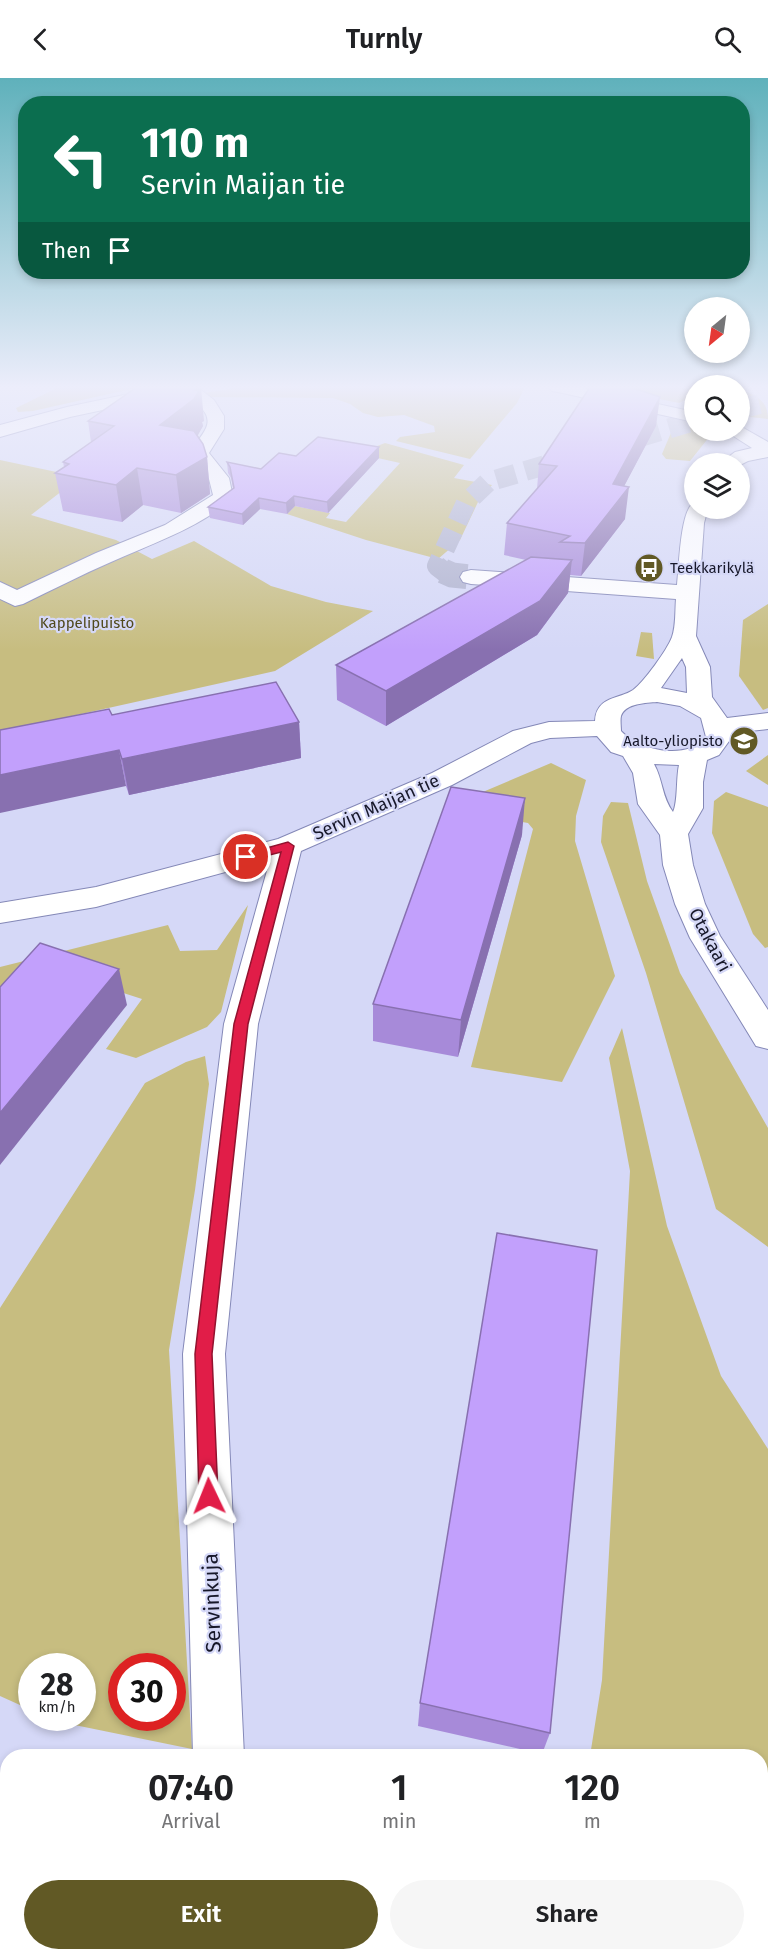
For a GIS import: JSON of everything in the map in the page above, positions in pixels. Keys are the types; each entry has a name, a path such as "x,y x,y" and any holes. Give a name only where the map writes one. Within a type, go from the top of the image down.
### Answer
{"street":[{"path":"0,589 15,599 115,553 186,524 223,497 216,475"},
{"path":"641,696 661,673 684,636 695,519"},
{"path":"471,577 688,593"},
{"path":"684,636 698,667 700,698 713,718 719,736 715,744 694,756 665,759 634,752 614,740 608,728 608,714 615,706 641,696 672,697 713,718 768,721"},
{"name":"Servin Maijan tie","path":"0,913 96,897 288,846 442,779 522,737 549,730 608,728"},
{"name":"Otakaari","path":"634,752 646,773 652,804 674,834 678,865 690,904 705,938 768,1037"},
{"path":"674,834 689,808 689,782 694,756"},
{"name":"Servinkuja","path":"218,1749 204,1354 241,1024 288,846"}],"green space":[{"name":"Kappelipuisto","path":"0,475 70,475 80,477 31,515 116,540 152,559 194,541 271,586 326,602 373,611 275,671 0,732"},
{"path":"389,475 456,475 454,478 492,485 478,502 460,540 438,559 366,540 287,514 295,506 330,513 326,518 346,522"},
{"path":"768,604 768,708 763,710 739,676 743,620"},
{"path":"641,632 652,633 654,659 636,656"},
{"path":"768,755 768,785 746,771"},
{"path":"551,763 586,780 576,816 575,841 615,976 562,1082 471,1067 533,829 528,823 445,808"},
{"path":"726,792 768,807 768,947 765,948 753,934 712,833 714,801"},
{"path":"611,802 628,803 647,881 680,973 768,1128 768,1247 716,1209 646,973 601,842 603,816"},
{"path":"248,905 221,1012 207,1027 136,1058 106,1049 142,999 49,969 0,1025 0,967 168,925 180,951 217,950"},
{"path":"622,1028 667,1226 721,1376 768,1449 768,1749 591,1749 602,1680 630,1171 609,1058"},
{"path":"205,1056 209,1084 195,1190 169,1350 192,1749 96,1729 96,1653 18,1653 18,1704 0,1696 0,1308 145,1083 186,1062"}],"building":[{"path":"64,475 129,475 116,485"},
{"path":"231,475 353,475 327,502 294,496 286,503 259,498 242,514 208,507 234,488"},
{"path":"549,475 618,475 613,484 629,487 585,543 560,542 570,536 507,523"},
{"path":"531,557 572,560 540,601 386,691 336,665"},
{"path":"276,682 299,722 122,759 119,750 0,775 0,730 109,709 112,715"},
{"path":"451,787 525,798 461,1020 373,1004"},
{"path":"40,943 119,969 0,1113 0,987"},
{"path":"497,1233 597,1250 550,1733 420,1703"}],"tunnel":[{"path":"444,571 437,566 466,503 488,482 512,475"},
{"path":"444,571 452,575 471,577"}],"place":[{"name":"Teekkarikylä","path":"649,568"},
{"name":"Aalto-yliopisto","path":"744,741"}],"route":[{"path":"209,1496 204,1354 241,1024 288,846 246,857"}]}
